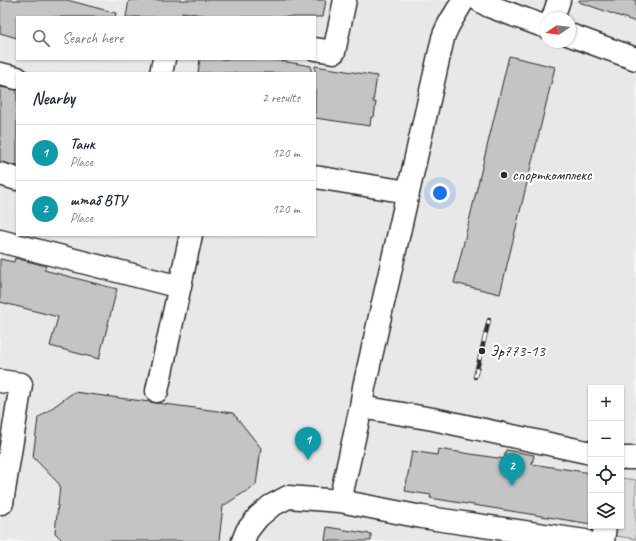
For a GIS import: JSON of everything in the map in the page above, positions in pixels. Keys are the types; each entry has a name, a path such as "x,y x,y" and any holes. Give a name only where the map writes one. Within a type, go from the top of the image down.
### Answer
{"lane":[{"path":"316,49 334,52 345,0"},
{"path":"340,501 442,38 445,30 463,0"},
{"path":"479,0 489,6 540,25"},
{"path":"555,12 559,0"},
{"path":"576,37 636,59"},
{"path":"161,72 164,60"},
{"path":"0,74 16,78"},
{"path":"0,174 16,178"},
{"path":"316,177 408,192"},
{"path":"157,391 191,236"},
{"path":"0,241 180,288"},
{"path":"0,381 20,384 2,503 0,503"},
{"path":"361,407 433,419 588,452"},
{"path":"624,458 636,458"},
{"path":"243,541 246,531 258,518 271,506 288,497 340,501 422,517 585,541"},
{"path":"602,541 604,529"}],"shaded area":[{"path":"0,0 636,0 636,541 0,541"},
{"path":"624,478 636,480 636,539 609,535 610,529 624,529"}],"building":[{"path":"0,0 67,0 116,13 115,16 16,16 16,38 0,33"},
{"path":"129,0 326,0 323,17 209,16 182,12 182,16 126,16"},
{"path":"579,0 636,0 636,22 579,2"},
{"name":"спорткомплекс","path":"509,56 555,67 500,294 454,283"},
{"path":"200,60 275,60 311,66 311,72 198,72"},
{"path":"315,66 377,76 373,102 376,102 374,117 371,117 370,126 316,118"},
{"path":"0,87 16,90 16,166 0,162"},
{"path":"15,258 46,266 44,270 117,289 99,359 50,346 58,317 0,302 0,259 14,262"},
{"path":"74,392 233,413 261,448 256,485 223,506 219,541 63,541 55,533 60,485 33,457 38,418"},
{"path":"438,449 504,459 506,450 534,455 532,464 588,473 588,524 430,498 431,495 405,491 412,451 437,455"},
{"path":"327,527 371,534 371,541 325,541"}],"railway":[{"path":"475,377 489,320"}],"place":[{"name":"спорткомплекс","path":"504,175"},
{"name":"Эр773-13","path":"482,351"},
{"name":"Танк","path":"308,460"},
{"name":"штаб ВТУ","path":"512,486"}]}
